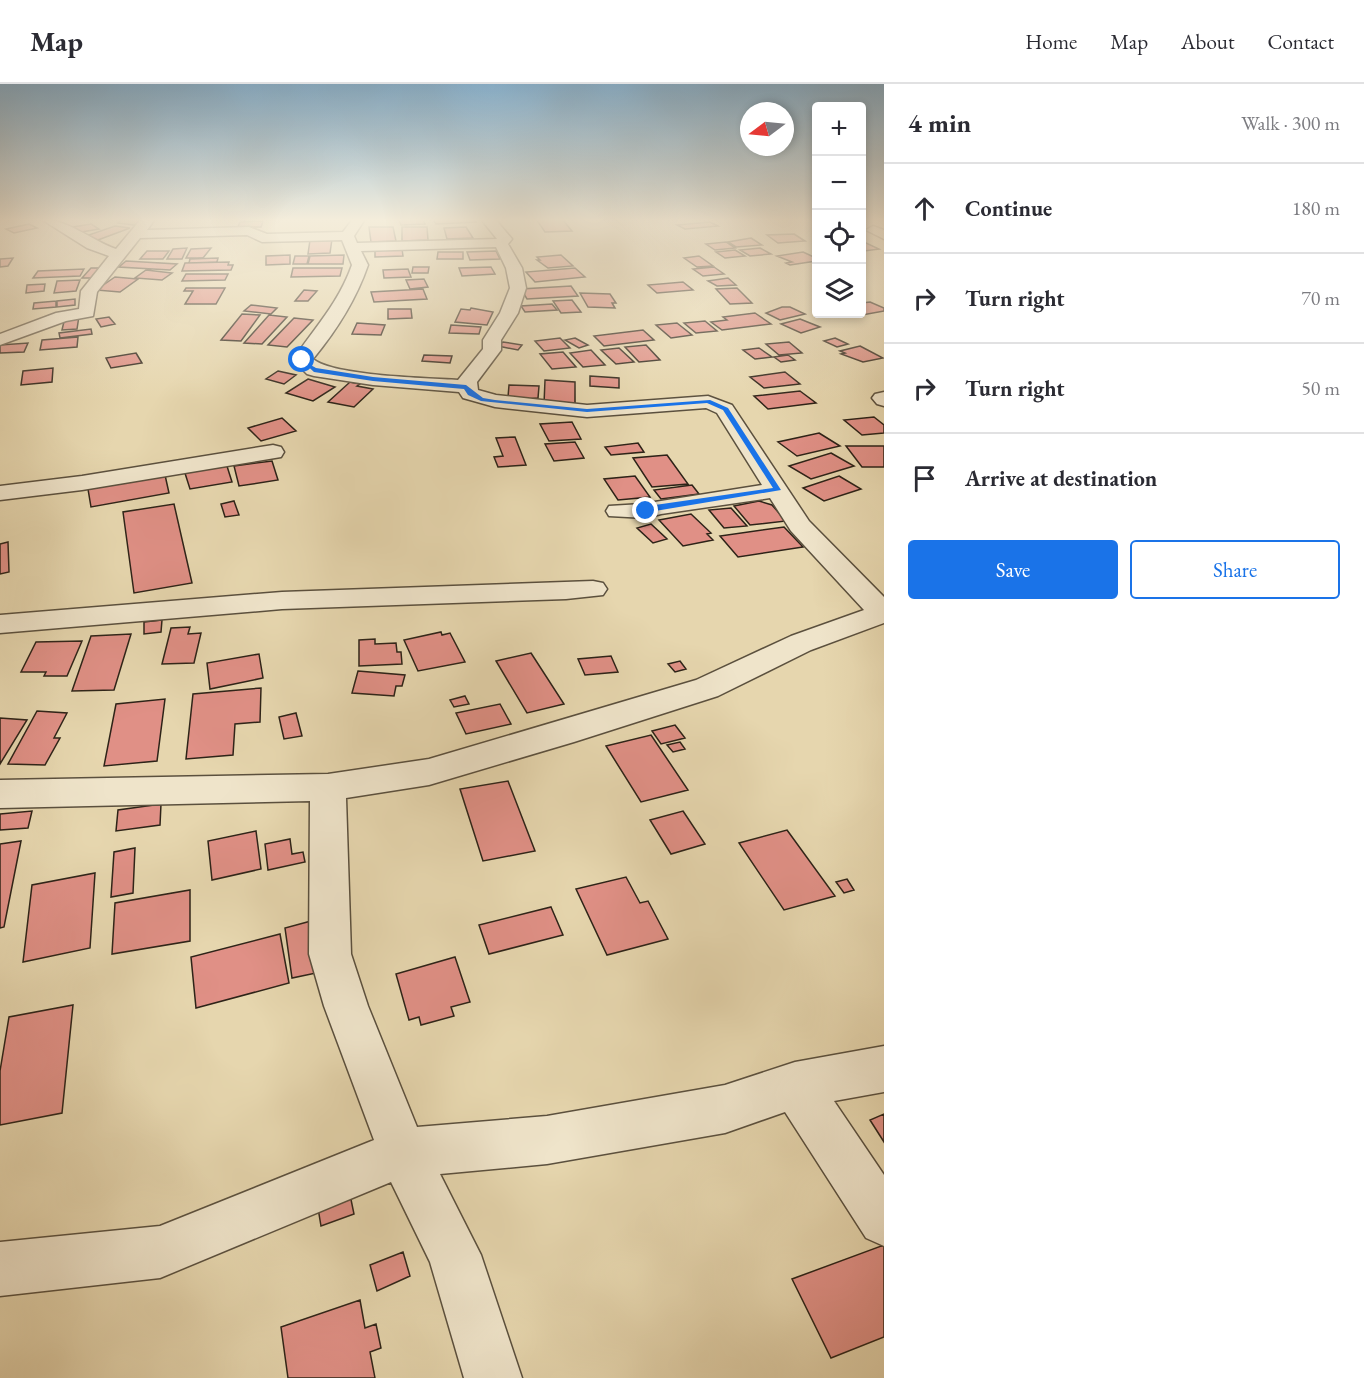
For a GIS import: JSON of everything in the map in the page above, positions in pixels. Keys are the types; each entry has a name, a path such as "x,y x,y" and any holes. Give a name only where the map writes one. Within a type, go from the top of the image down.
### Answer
{"street":[{"path":"0,340 62,317 87,312 89,291 99,279"},
{"path":"355,279 320,340 302,360 314,370 373,379 466,387"},
{"path":"0,794 328,787 429,772 562,734 707,688 801,643 884,613 800,526 725,409 718,404 708,402 587,411 481,399 470,394 466,381 492,351 492,340 509,313 518,288 516,279"},
{"path":"495,401 517,414 521,419 516,428"},
{"path":"0,493 82,483 273,452"},
{"path":"618,512 646,511 655,507 777,490"},
{"path":"0,624 159,610 352,598 593,588"},
{"path":"328,787 330,954 346,1006 403,1153 454,1255 493,1378"},
{"path":"0,1269 160,1251 403,1153 547,1140 724,1109 795,1085 884,1070"},
{"path":"795,1085 884,1220"}],"building":[{"path":"112,279 137,279 120,292 96,290"},
{"path":"183,279 225,279 225,280 182,281"},
{"path":"424,279 428,287 410,289 406,280"},
{"path":"533,279 561,279 535,282"},
{"path":"730,279 736,285 717,286 708,281"},
{"path":"80,280 76,291 54,293 57,281"},
{"path":"683,282 693,290 657,293 648,285"},
{"path":"45,284 44,291 26,293 27,285"},
{"path":"571,286 578,296 527,299 521,289"},
{"path":"186,288 225,288 216,304 185,304 193,291 184,291"},
{"path":"737,288 752,303 730,304 716,289"},
{"path":"423,289 427,299 374,302 371,292"},
{"path":"304,290 317,291 308,301 295,301"},
{"path":"580,293 610,294 616,303 612,303 615,308 588,307"},
{"path":"75,299 75,305 57,307 57,301"},
{"path":"572,300 581,312 561,313 553,301"},
{"path":"56,301 56,307 33,309 34,303"},
{"path":"866,302 884,308 884,311 866,314"},
{"path":"552,304 557,310 525,312 521,306"},
{"path":"251,305 277,308 271,314 244,311"},
{"path":"782,307 790,307 805,314 780,320 766,313"},
{"path":"471,308 493,312 487,325 455,322 461,309 470,310"},
{"path":"388,309 411,309 412,318 388,319"},
{"path":"755,313 771,324 722,330 711,322 727,320 723,317"},
{"path":"242,314 260,315 241,341 221,340"},
{"path":"269,315 287,317 262,344 244,343"},
{"path":"79,316 77,329 62,330 65,317"},
{"path":"109,317 115,324 101,327 96,319"},
{"path":"294,318 313,320 287,347 268,345"},
{"path":"800,319 820,327 801,333 781,324"},
{"path":"705,321 717,331 696,333 684,323"},
{"path":"357,323 385,325 381,335 352,334"},
{"path":"677,323 692,335 671,338 656,325"},
{"path":"451,325 481,327 479,334 449,333"},
{"path":"91,329 92,334 60,338 59,333"},
{"path":"643,330 654,340 604,346 594,336"},
{"path":"78,337 77,347 40,350 42,340"},
{"path":"560,338 570,348 544,351 535,341"},
{"path":"575,338 588,345 579,348 565,340"},
{"path":"835,338 848,344 837,347 824,341"},
{"path":"503,342 522,345 518,350 498,346"},
{"path":"789,342 802,353 779,355 766,344"},
{"path":"28,343 24,352 0,353 0,345"},
{"path":"646,345 660,360 639,362 625,347"},
{"path":"860,346 883,358 863,362 841,354 845,353 840,351"},
{"path":"619,348 634,362 616,364 601,350"},
{"path":"759,348 772,357 755,359 743,350"},
{"path":"591,350 605,365 583,367 570,353"},
{"path":"563,352 576,367 552,369 540,354"},
{"path":"136,353 142,363 111,368 106,358"},
{"path":"424,355 452,356 450,363 422,361"},
{"path":"788,355 795,360 781,362 774,357"},
{"path":"53,368 52,382 21,385 23,371"},
{"path":"278,371 296,375 284,384 266,379"},
{"path":"785,372 800,384 764,388 750,377"},
{"path":"590,376 619,378 619,388 590,386"},
{"path":"308,379 335,387 313,401 286,393"},
{"path":"545,380 575,382 575,406 544,404"},
{"path":"350,382 373,389 354,407 328,402"},
{"path":"509,385 539,386 538,398 517,400 517,397 508,397"},
{"path":"800,391 816,403 768,409 754,396"},
{"path":"874,417 884,425 884,433 862,435 844,420"},
{"path":"282,418 296,431 261,441 248,428"},
{"path":"572,422 581,439 549,441 540,424"},
{"path":"819,433 840,446 797,456 778,442"},
{"path":"515,437 526,465 498,467 494,457 503,456 496,438"},
{"path":"575,442 584,458 554,461 545,444"},
{"path":"638,443 644,452 611,455 605,447"},
{"path":"846,446 884,446 884,467 862,467"},
{"path":"831,453 854,466 811,479 789,466"},
{"path":"667,455 688,484 652,487 633,458"},
{"path":"272,461 278,480 239,486 234,466"},
{"path":"226,463 232,482 190,489 184,470"},
{"path":"165,475 169,493 91,507 88,489"},
{"path":"635,476 650,497 618,500 604,479"},
{"path":"839,476 861,489 824,501 803,488"},
{"path":"692,485 699,494 661,499 654,490"},
{"path":"234,501 239,515 225,517 221,504"},
{"path":"759,501 772,505 786,521 750,525 734,506"},
{"path":"174,504 192,583 134,593 123,512"},
{"path":"731,508 747,526 724,528 709,510"},
{"path":"691,514 711,533 707,534 713,540 683,546 659,520"},
{"path":"651,524 667,539 653,543 637,528"},
{"path":"784,527 803,547 738,557 720,536"},
{"path":"8,542 9,572 0,574 0,544"},
{"path":"162,620 161,632 144,634 144,622"},
{"path":"190,627 188,634 201,633 194,663 162,664 171,628"},
{"path":"441,632 442,635 450,633 465,662 418,671 404,640"},
{"path":"131,634 114,690 72,691 91,636"},
{"path":"375,639 375,644 396,643 397,652 401,652 402,664 359,666 359,640"},
{"path":"82,641 67,676 44,676 46,672 21,672 36,642"},
{"path":"531,653 564,704 527,713 496,661"},
{"path":"259,654 263,678 210,689 207,663"},
{"path":"611,656 618,672 585,675 578,659"},
{"path":"680,661 686,669 675,672 668,664"},
{"path":"358,671 405,675 402,686 396,686 394,696 352,693"},
{"path":"261,688 260,722 235,724 233,755 186,759 193,694"},
{"path":"465,696 469,704 454,707 450,700"},
{"path":"165,699 157,761 104,766 116,704"},
{"path":"500,704 511,724 466,734 456,713"},
{"path":"37,711 67,713 54,738 60,738 45,765 8,764"},
{"path":"296,713 302,736 284,739 279,717"},
{"path":"0,718 27,720 0,764"},
{"path":"675,725 685,738 661,744 652,731"},
{"path":"651,735 688,790 641,802 606,746"},
{"path":"680,742 685,749 673,752 667,745"},
{"path":"508,781 535,851 483,861 460,789"},
{"path":"161,804 160,825 116,831 118,810"},
{"path":"32,811 28,828 0,830 0,814"},
{"path":"683,811 705,844 671,854 650,820"},
{"path":"787,830 835,896 784,910 739,843"},
{"path":"256,831 261,869 212,880 208,841"},
{"path":"290,839 292,854 303,852 305,862 268,870 265,844"},
{"path":"21,841 4,927 0,928 0,844"},
{"path":"135,848 133,893 111,897 114,852"},
{"path":"95,873 90,948 23,962 32,885"},
{"path":"626,877 640,903 648,901 668,939 607,955 576,889"},
{"path":"847,879 854,890 844,893 836,882"},
{"path":"190,890 190,941 112,954 115,903"},
{"path":"551,907 563,935 489,954 479,925"},
{"path":"311,921 321,972 292,978 285,928"},
{"path":"280,934 289,983 196,1008 191,957"},
{"path":"455,957 470,1002 451,1007 454,1016 421,1025 419,1017 409,1020 396,974"},
{"path":"73,1005 62,1113 0,1125 0,1071 9,1017"},
{"path":"884,1114 884,1142 870,1120"},
{"path":"348,1185 354,1214 321,1226 316,1196"},
{"path":"884,1245 884,1337 831,1358 792,1279"},
{"path":"403,1252 410,1276 377,1291 370,1265"},
{"path":"360,1300 365,1328 376,1324 381,1348 370,1352 375,1378 288,1378 281,1327"}],"route":[{"path":"302,360 314,370 373,379 466,387 470,394 481,399 587,411 708,402 718,404 725,409 777,490 655,507 646,511"}]}
